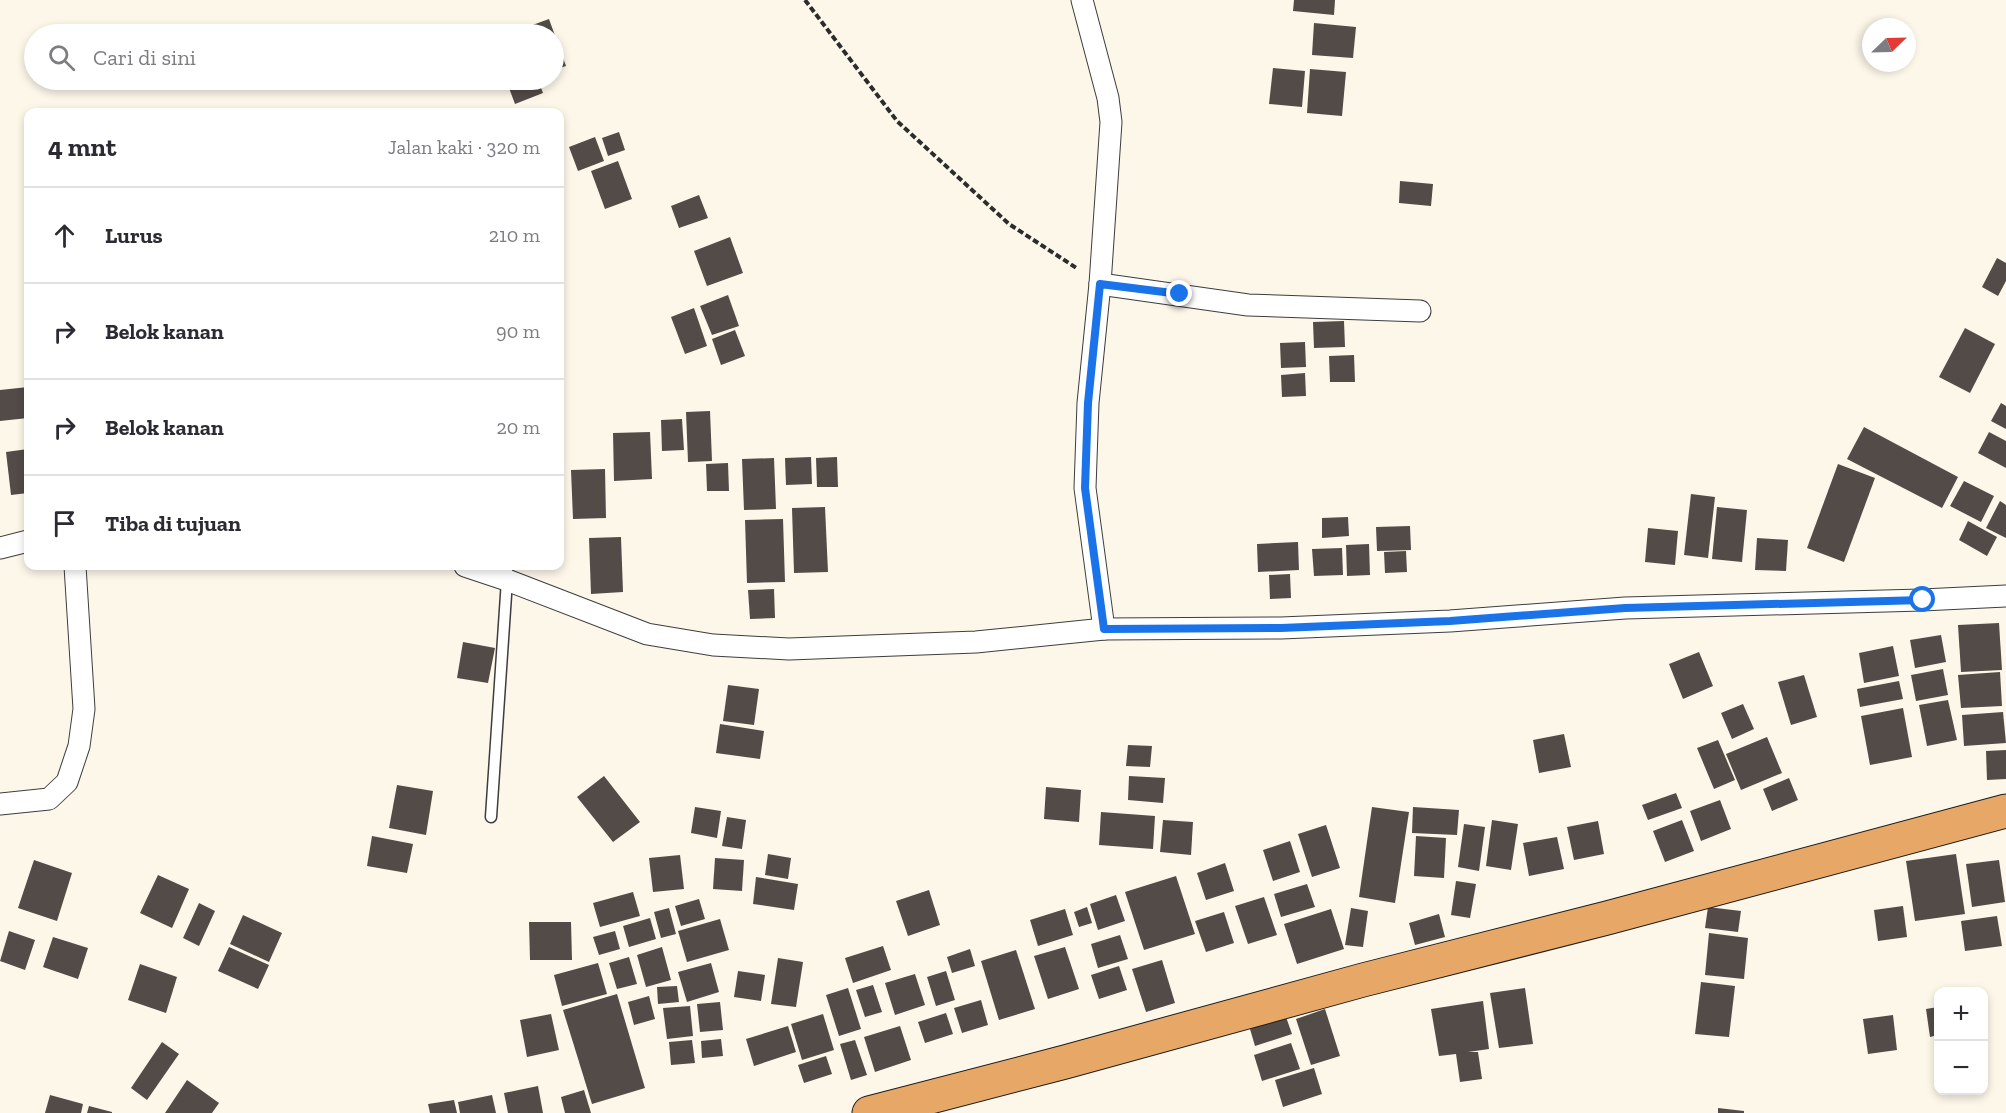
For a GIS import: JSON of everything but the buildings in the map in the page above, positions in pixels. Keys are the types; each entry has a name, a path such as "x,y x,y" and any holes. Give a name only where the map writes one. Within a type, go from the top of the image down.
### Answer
{"highway":[{"path":"869,1113 908,1108 1351,984 2006,812"}],"street":[{"path":"1082,0 1108,98 1111,122 1100,284 1088,403 1085,488 1104,629"},
{"path":"1100,284 1248,305 1420,312"},
{"path":"0,548 24,542"},
{"path":"0,804 49,799 67,782 79,746 84,709 75,570"},
{"path":"489,570 507,573 647,634 713,645 789,649 976,642 1104,629 1326,626 1450,621 1625,608 2006,596"}],"lane":[{"path":"491,817 507,573"}],"path":[{"path":"805,0 897,121 1009,224 1100,284"}],"route":[{"path":"1180,294 1100,284 1088,403 1085,488 1104,629 1281,628 1450,621 1625,608 1923,600"}]}
